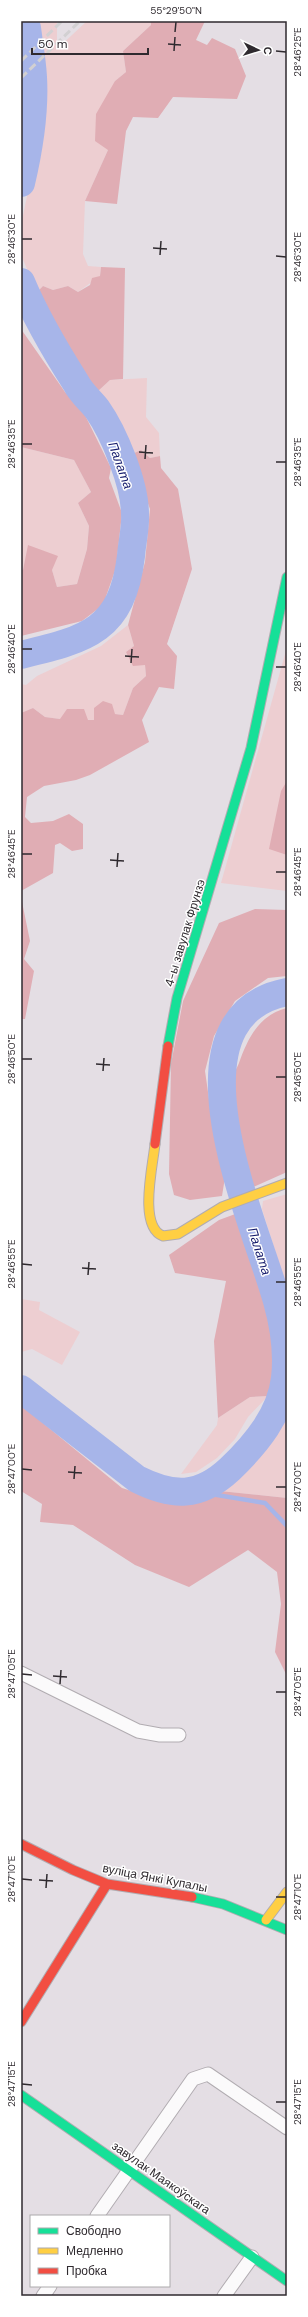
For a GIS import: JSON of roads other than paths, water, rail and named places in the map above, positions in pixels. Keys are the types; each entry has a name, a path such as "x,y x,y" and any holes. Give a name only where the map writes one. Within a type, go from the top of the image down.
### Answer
{"street":[{"name":"4-ы завулак Фрунзэ","path":"287,577 251,748 177,998 164,1066 148,1212 149,1224 155,1234 168,1238 178,1234 214,1211 287,1183"},
{"path":"21,1673 138,1731 160,1735 179,1735"},
{"name":"вуліца Янкі Купалы","path":"21,1844 73,1870 107,1884 186,1895 223,1904 266,1920 287,1930"},
{"path":"21,2022 107,1884"},
{"path":"266,1920 287,1892"},
{"path":"98,2215 193,2079 208,2074 287,2128"},
{"name":"завулак Маякоўскага","path":"21,2095 129,2169 287,2281"},
{"path":"224,2296 252,2257"},
{"path":"43,2296 49,2287"}],"waterway":[{"name":"Палата","path":"21,183 27,157 33,103 33,71 27,28 24,21"},
{"name":"Палата","path":"21,282 39,321 80,390 97,409 110,431 122,459 131,488 135,519 131,556 126,581 119,601 110,616 97,628 82,636 65,643 21,655"},
{"name":"Палата","path":"21,1389 137,1479 162,1489 174,1491 185,1492 196,1490 219,1478 240,1459 266,1428 273,1416 283,1391 286,1368 285,1339 277,1301 237,1177 226,1128 222,1081 228,1040 249,1009 287,992"},
{"path":"193,1491 265,1503 287,1526"}],"railway":[{"path":"21,61 62,21"},
{"path":"21,78 80,21"}]}
